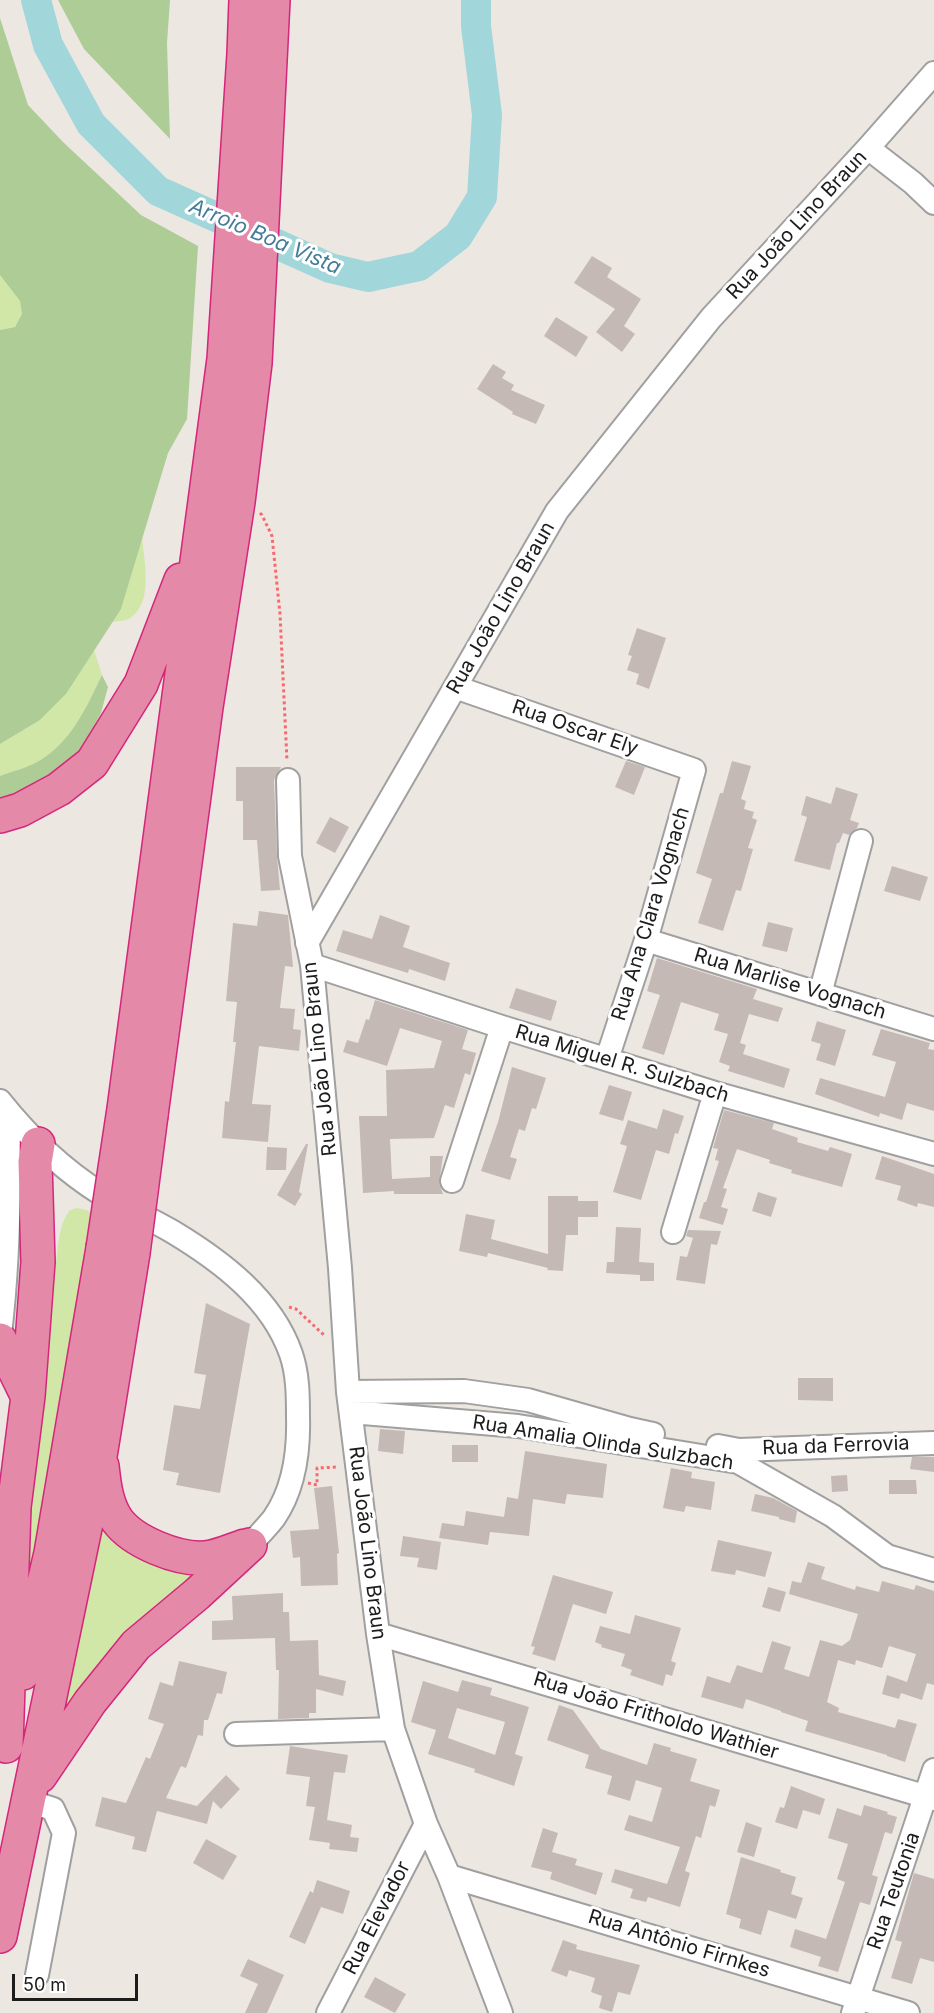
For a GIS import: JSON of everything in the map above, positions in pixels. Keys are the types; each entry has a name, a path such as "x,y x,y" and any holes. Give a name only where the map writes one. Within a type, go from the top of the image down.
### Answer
{"highway":[{"path":"246,0 257,54"},
{"path":"0,1936 100,1456 118,1250 138,1112 238,502 239,361 257,54 273,0"},
{"path":"138,1112 178,708 200,528 239,361"},
{"path":"0,816 20,810 59,789 92,763 141,684 200,528"},
{"path":"3,1759 14,1507 28,1396 38,1262 35,1162 38,1144"},
{"path":"3,1759 118,1250"},
{"path":"0,1340 28,1396"},
{"path":"100,1456 106,1498 117,1519 130,1532 146,1542 161,1550 191,1558 207,1558 250,1545"},
{"path":"30,1795 90,1702 136,1646 250,1545"}],"street":[{"name":"Rua João Lino Braun","path":"501,2013 449,1876 426,1824 393,1729 378,1634 349,1402 340,1268 312,965 307,943 557,511 711,318 934,74"},
{"path":"868,148 913,183 934,203"},
{"name":"Rua Oscar Ely","path":"455,687 694,770"},
{"name":"Rua Ana Clara Vognach","path":"607,1059 646,940 694,770"},
{"path":"288,780 290,856 307,943"},
{"path":"820,994 861,841"},
{"name":"Rua Marlise Vognach","path":"646,940 934,1029"},
{"name":"Rua Miguel R. Sulzbach","path":"312,965 715,1093 934,1154"},
{"path":"452,1181 502,1027"},
{"path":"673,1232 715,1093"},
{"path":"4,1106 38,1144 68,1169 100,1193 173,1233 225,1268 261,1300 291,1354 298,1391 298,1424 293,1479 274,1517 250,1545"},
{"path":"0,1334 9,1191 4,1106"},
{"name":"Rua da Ferrovia","path":"349,1402 464,1391 528,1400 630,1430 739,1456 934,1443"},
{"name":"Rua Amalia Olinda Sulzbach","path":"349,1402 739,1456 833,1516 887,1556 934,1570"},
{"name":"Rua João Fritholdo Wathier","path":"378,1634 930,1797"},
{"path":"236,1734 393,1729"},
{"name":"Rua Teutonia","path":"855,2005 930,1797 934,1770"},
{"path":"30,1795 53,1809 64,1833 37,1975"},
{"name":"Rua Elevador","path":"328,2013 426,1824"},
{"name":"Rua Antônio Firnkes","path":"449,1876 855,2005 909,2013"}],"path":[{"path":"238,502 262,515 272,536 280,614 288,780"},
{"path":"261,1300 296,1309 326,1336 345,1358"},
{"path":"316,1485 317,1468 358,1467"}],"green space":[{"path":"58,0 170,0 167,43 170,139 84,49"},
{"path":"0,18 28,105 63,142 141,215 198,246 187,419 168,453 121,609 66,694 40,720 0,744 0,330 15,327 22,314 20,301 0,275"},
{"path":"0,275 20,301 22,314 15,327 0,330"},
{"path":"142,537 146,580 142,602 130,618 112,622 121,609"},
{"path":"94,650 102,675 76,725 47,755 27,767 0,776 0,744 40,720 66,694"},
{"path":"102,675 108,687 101,713 76,760 0,805 0,776 35,763 58,746 76,725"},
{"path":"77,1208 87,1210 96,1217 26,1601 28,1533 57,1250 66,1216 70,1210"},
{"path":"101,1494 157,1565 183,1574 210,1573 46,1743"}],"building":[{"path":"592,256 612,268 607,277 641,299 624,326 635,334 622,352 596,332 615,309 574,283"},
{"path":"556,317 588,337 576,357 544,336"},
{"path":"493,364 506,372 502,378 514,385 511,390 545,405 536,424 512,414 513,412 477,389"},
{"path":"637,628 666,638 649,689 636,684 639,674 627,670 632,656 628,655"},
{"path":"626,761 645,767 634,795 615,787"},
{"path":"732,761 751,766 741,799 746,801 744,809 754,812 752,818 757,820 748,848 753,849 741,891 736,890 723,931 698,923 712,879 696,873"},
{"path":"236,767 281,767 274,780 280,890 261,891 257,840 243,840 243,801 236,801"},
{"path":"836,787 858,794 850,820 859,823 857,828 849,835 843,833 837,843 830,870 794,861 807,817 801,815 806,796 831,804"},
{"path":"330,817 349,827 335,853 316,843"},
{"path":"892,866 928,877 920,901 884,891"},
{"path":"259,911 288,915 293,967 285,966 280,1008 295,1009 293,1029 301,1030 299,1051 259,1046 252,1104 271,1105 268,1142 222,1138 225,1101 229,1102 236,1042 233,1042 237,1002 226,1001 233,923 257,926"},
{"path":"380,915 410,926 403,947 450,963 445,981 409,969 408,973 336,951 343,930 372,939"},
{"path":"768,922 793,928 787,952 762,946"},
{"path":"657,958 757,989 753,999 783,1008 778,1022 749,1014 740,1043 746,1045 743,1054 790,1069 784,1088 728,1071 730,1066 719,1062 728,1034 714,1030 719,1014 681,1002 664,1055 642,1048 660,995 647,991"},
{"path":"516,988 557,1001 551,1021 509,1008"},
{"path":"375,1000 468,1030 462,1049 476,1053 470,1075 465,1073 454,1108 445,1105 434,1138 390,1139 392,1179 430,1177 430,1156 443,1156 439,1183 443,1194 394,1194 394,1191 363,1193 359,1116 387,1116 386,1070 434,1068 442,1041 400,1028 387,1066 343,1052 347,1040 358,1043"},
{"path":"817,1021 846,1030 835,1066 816,1060 821,1044 811,1041"},
{"path":"881,1029 930,1043 928,1049 934,1050 934,1111 907,1103 902,1120 880,1113 879,1117 815,1094 820,1078 885,1097 896,1062 872,1055"},
{"path":"512,1067 546,1078 536,1109 532,1108 525,1131 519,1129 510,1157 517,1159 510,1180 481,1171 498,1122"},
{"path":"609,1085 632,1092 623,1121 599,1114"},
{"path":"663,1109 684,1116 678,1134 675,1133 669,1154 656,1150 641,1200 613,1192 627,1146 620,1144 628,1120 657,1129"},
{"path":"724,1110 774,1123 772,1129 798,1138 797,1142 828,1151 830,1147 852,1154 842,1187 791,1173 792,1170 769,1163 770,1160 737,1149 723,1188 727,1189 721,1207 728,1209 723,1225 699,1218 719,1161 715,1160 718,1149 713,1148"},
{"path":"308,1144 299,1192 302,1194 295,1206 277,1195"},
{"path":"267,1147 287,1148 286,1170 266,1170"},
{"path":"882,1156 934,1174 934,1207 918,1203 917,1207 897,1200 901,1186 875,1179"},
{"path":"758,1192 777,1198 771,1217 752,1211"},
{"path":"548,1196 578,1196 578,1201 598,1201 598,1217 578,1217 578,1235 566,1235 563,1271 547,1270 548,1268 488,1253 487,1257 459,1251 466,1214 495,1220 491,1239 548,1254"},
{"path":"616,1227 641,1228 639,1262 654,1263 654,1281 640,1281 640,1275 606,1273 607,1262 614,1262"},
{"path":"688,1230 721,1231 717,1245 711,1244 705,1284 676,1280 680,1256 687,1257 693,1238 686,1236"},
{"path":"206,1303 250,1324 220,1493 176,1485 179,1473 163,1470 174,1405 200,1409 206,1375 194,1373"},
{"path":"798,1378 833,1378 833,1401 798,1400"},
{"path":"380,1429 405,1431 403,1454 378,1451"},
{"path":"452,1445 478,1445 478,1462 452,1462"},
{"path":"525,1451 607,1464 603,1498 567,1494 565,1504 533,1499 529,1536 490,1532 488,1545 439,1538 442,1523 464,1526 466,1511 504,1517 507,1497 518,1499"},
{"path":"912,1457 934,1457 934,1472 910,1469"},
{"path":"671,1468 692,1472 691,1478 715,1482 711,1510 686,1506 684,1512 663,1508"},
{"path":"847,1475 848,1491 832,1492 831,1476"},
{"path":"889,1480 916,1480 917,1494 889,1494"},
{"path":"332,1486 339,1553 337,1554 338,1585 301,1586 300,1557 293,1558 290,1531 319,1529 314,1488"},
{"path":"755,1494 773,1498 797,1511 795,1523 751,1511"},
{"path":"403,1536 441,1542 437,1570 417,1567 419,1558 400,1556"},
{"path":"718,1540 772,1552 765,1577 736,1570 735,1575 711,1571"},
{"path":"808,1562 825,1567 821,1579 855,1590 856,1586 879,1592 882,1581 914,1590 916,1585 934,1591 934,1685 927,1683 922,1700 901,1693 899,1699 882,1694 887,1675 907,1682 916,1654 889,1646 882,1668 856,1660 855,1665 838,1660 827,1702 839,1708 838,1712 895,1728 898,1719 917,1724 905,1762 805,1731 808,1721 746,1699 743,1709 701,1697 707,1676 730,1683 737,1665 762,1673 772,1641 791,1647 784,1669 809,1677 820,1640 842,1646 850,1640 858,1614 789,1594 792,1581 801,1583"},
{"path":"553,1575 613,1592 606,1614 573,1604 555,1661 532,1654 535,1647 531,1646"},
{"path":"768,1587 786,1592 780,1612 762,1607"},
{"path":"283,1593 283,1612 289,1612 290,1641 318,1640 319,1675 346,1681 343,1696 316,1689 316,1713 309,1713 309,1718 278,1719 279,1670 276,1670 275,1638 212,1640 212,1621 233,1620 232,1596"},
{"path":"635,1615 681,1628 671,1661 676,1663 672,1676 666,1674 663,1686 630,1675 632,1670 621,1666 625,1654 601,1647 602,1645 595,1642 600,1626 630,1634"},
{"path":"179,1661 227,1672 222,1694 217,1693 208,1720 204,1720 203,1736 198,1735 186,1768 181,1766 166,1798 197,1806 226,1775 240,1789 221,1809 213,1801 207,1824 157,1811 146,1852 132,1849 135,1837 95,1826 102,1797 126,1803 146,1757 150,1759 164,1724 148,1719 160,1682 173,1686"},
{"path":"462,1680 492,1688 490,1695 529,1707 515,1754 523,1757 514,1786 474,1772 475,1769 428,1754 436,1730 411,1722 423,1681 458,1692","holes":["457,1708 505,1722 495,1755 448,1738"]},
{"path":"559,1705 573,1710 601,1749 647,1765 654,1743 671,1748 670,1751 697,1759 690,1781 720,1790 715,1807 710,1805 701,1838 696,1836 685,1871 690,1873 680,1907 648,1897 646,1902 630,1898 633,1889 611,1882 615,1869 667,1884 680,1847 624,1830 629,1815 652,1822 662,1788 636,1780 630,1801 607,1794 612,1776 585,1768 589,1755 547,1740"},
{"path":"290,1746 348,1755 345,1773 334,1772 327,1820 352,1825 350,1837 359,1838 357,1852 329,1849 330,1843 309,1840 315,1807 306,1806 310,1777 286,1774"},
{"path":"791,1786 825,1799 820,1815 803,1810 797,1829 775,1822 780,1807 784,1808"},
{"path":"864,1805 897,1817 892,1834 885,1832 872,1875 878,1877 870,1905 860,1902 838,1972 818,1966 821,1957 790,1947 795,1929 826,1939 845,1882 837,1879 848,1844 828,1838 837,1808 861,1816"},
{"path":"746,1822 762,1828 754,1857 737,1852"},
{"path":"543,1828 558,1833 552,1852 577,1859 575,1865 603,1873 596,1895 550,1879 552,1872 531,1867"},
{"path":"206,1839 237,1856 223,1880 193,1863"},
{"path":"741,1857 796,1877 791,1894 803,1898 796,1919 768,1910 761,1935 739,1928 741,1919 726,1914"},
{"path":"914,1873 934,1879 934,1962 920,1958 912,1984 891,1978 902,1942 895,1940"},
{"path":"317,1880 350,1891 343,1914 321,1907 305,1944 289,1937 310,1891 313,1893"},
{"path":"563,1940 577,1945 576,1949 640,1965 630,1995 618,1992 612,2012 599,2008 602,1996 591,1992 595,1978 569,1970 567,1977 551,1971"},
{"path":"248,1959 284,1975 267,2013 245,2013 258,1984 240,1976"},
{"path":"375,1977 406,1994 395,2013 364,1997"}],"waterway":[{"name":"Arroio Boa Vista","path":"36,0 48,45 91,124 158,191 330,268 368,277 419,266 458,236 482,197 487,115 476,26 476,0"}]}
